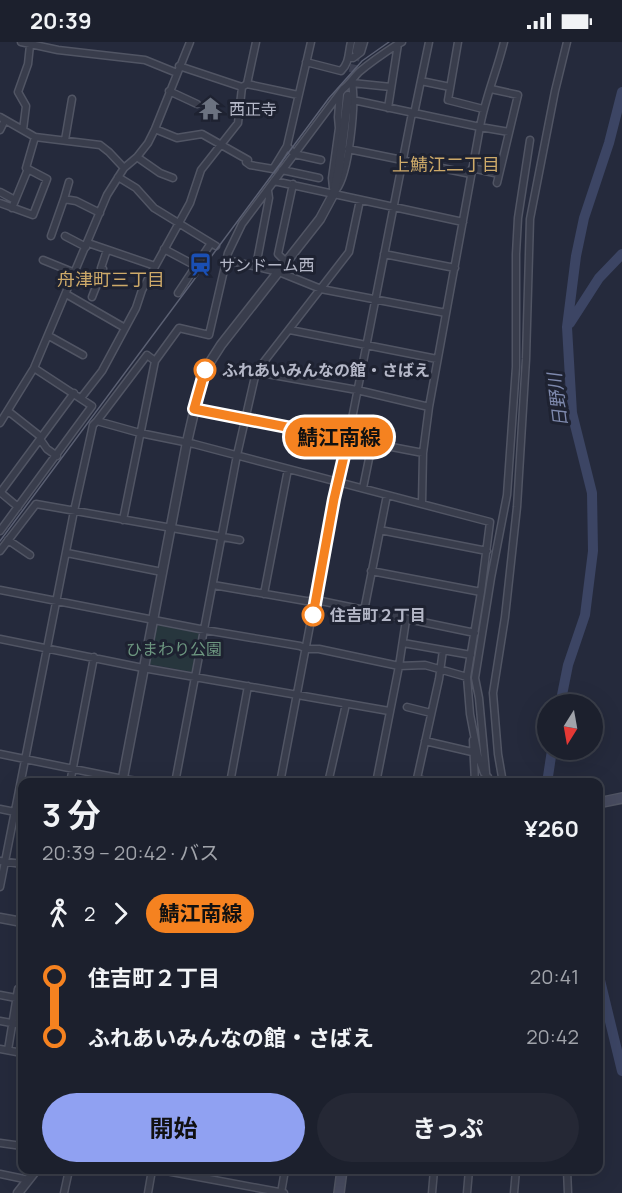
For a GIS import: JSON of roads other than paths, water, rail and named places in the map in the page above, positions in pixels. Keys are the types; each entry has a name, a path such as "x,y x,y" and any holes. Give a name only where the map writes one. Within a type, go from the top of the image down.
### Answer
{"main road":[{"path":"603,802 622,798"},
{"path":"339,1193 341,1174"}],"street":[{"path":"21,42 58,50 145,60 244,86 298,95"},
{"path":"0,423 34,368 107,195 124,168 137,157 155,129 190,42"},
{"path":"81,398 102,371 136,308 142,290 190,203 197,179 207,162 238,123 244,86 256,42"},
{"path":"155,129 177,138 202,134 248,160 246,162 250,165 273,169 287,146 311,42"},
{"path":"306,62 341,70 346,66 351,42"},
{"path":"349,57 353,58 361,52 364,42"},
{"path":"281,778 402,160 429,42"},
{"path":"458,42 448,100 483,109"},
{"path":"422,503 423,453 437,359 483,109 504,42"},
{"path":"502,778 493,693 505,617 517,507 526,359 530,219 567,42"},
{"path":"334,193 347,97 352,83 356,75 370,63 400,43"},
{"path":"387,108 400,43"},
{"path":"23,130 26,106 18,92 28,64 30,45"},
{"path":"421,81 450,87"},
{"path":"352,83 391,87"},
{"path":"123,778 187,442 205,370 221,345 320,219 343,177 348,149 347,97 352,83"},
{"path":"491,89 518,95 497,183"},
{"path":"169,91 197,104"},
{"path":"347,97 413,114 509,132"},
{"path":"209,335 226,255 242,224 294,154 347,97"},
{"path":"65,140 72,99"},
{"path":"0,130 3,118 35,137 100,145 124,168"},
{"path":"12,208 28,169 26,168 35,137"},
{"path":"487,778 475,678 507,495 516,367 518,218 530,140"},
{"path":"287,146 294,154 321,160"},
{"path":"348,149 402,160 499,174"},
{"path":"137,157 169,177 161,182"},
{"path":"199,158 207,162"},
{"path":"0,202 33,215 47,179 28,169"},
{"path":"282,170 319,178"},
{"path":"118,177 136,188 154,207 178,224 213,244 178,293"},
{"path":"274,181 463,222"},
{"path":"51,236 69,182"},
{"path":"286,262 278,254 292,184"},
{"path":"256,266 269,198 268,191"},
{"path":"0,192 15,200"},
{"path":"64,199 76,201 100,213"},
{"path":"176,778 244,419 256,372 349,252 360,200"},
{"path":"65,236 155,266"},
{"path":"164,249 196,266"},
{"path":"92,297 105,270 101,268 107,250"},
{"path":"384,254 455,268"},
{"path":"226,255 279,272 321,289 446,313"},
{"path":"43,260 75,273"},
{"path":"66,294 125,328"},
{"path":"123,520 155,361 179,328 209,335 221,345"},
{"path":"290,330 437,359"},
{"path":"49,336 83,355"},
{"path":"22,778 46,648 93,425 147,355 155,361"},
{"path":"0,531 92,406 34,368"},
{"path":"256,372 357,390 429,407"},
{"path":"18,507 0,493 74,393"},
{"path":"194,409 423,453"},
{"path":"8,411 41,438 47,448 57,456"},
{"path":"97,421 140,433 187,442 490,522 482,592 467,677 470,714 478,756 486,778"},
{"path":"363,488 372,444"},
{"path":"264,594 288,469"},
{"path":"364,611 387,495"},
{"path":"0,551 36,504 240,540"},
{"path":"380,530 487,551"},
{"path":"8,540 30,555"},
{"path":"67,553 162,572"},
{"path":"371,571 482,592"},
{"path":"213,585 321,602 475,633"},
{"path":"0,590 399,666 425,665 467,677"},
{"path":"377,778 406,620"},
{"path":"0,641 389,711"},
{"path":"403,643 471,655"},
{"path":"418,778 443,650"},
{"path":"71,778 94,657"},
{"path":"231,778 248,686"},
{"path":"329,778 346,704"},
{"path":"407,707 431,713"},
{"path":"473,728 475,778"},
{"path":"424,741 472,752"},
{"path":"0,754 110,778"},
{"path":"0,887 3,861 18,798"},
{"path":"0,809 15,812"},
{"path":"3,861 18,863"},
{"path":"0,918 18,921"},
{"path":"4,1049 12,1023 18,988"},
{"path":"0,995 16,998"},
{"path":"0,1021 18,1024"},
{"path":"0,1143 18,1145"},
{"path":"0,1174 29,1180"},
{"path":"18,1193 33,1174"},
{"path":"64,1193 68,1174"},
{"path":"148,1193 151,1174"},
{"path":"182,1174 282,1193 284,1174"},
{"path":"432,1193 434,1174"},
{"path":"467,1193 469,1174"},
{"path":"514,1193 516,1174"},
{"path":"567,1174 568,1193"}],"waterway":[{"name":"日野川","path":"562,694 568,665 585,615 593,551 592,493 572,413 567,327 576,256 584,218 609,143 622,92"},
{"path":"570,323 599,278 622,254"},
{"name":"日野川","path":"548,778 550,760"},
{"name":"日野川","path":"603,993 622,1071"}],"tunnel":[{"path":"348,96 357,51"}],"tram line":[{"path":"0,541 329,98 362,61 389,42"}],"place":[{"name":"西正寺","path":"211,109"},
{"name":"サンドーム西","path":"201,265"},
{"name":"ふれあいみんなの館・さばえ","path":"205,370"},
{"name":"住吉町２丁目","path":"313,615"}],"district":[{"name":"上鯖江二丁目","path":"446,164"},
{"name":"舟津町三丁目","path":"111,279"}],"park label":[{"name":"ひまわり公園","path":"174,649"}]}
